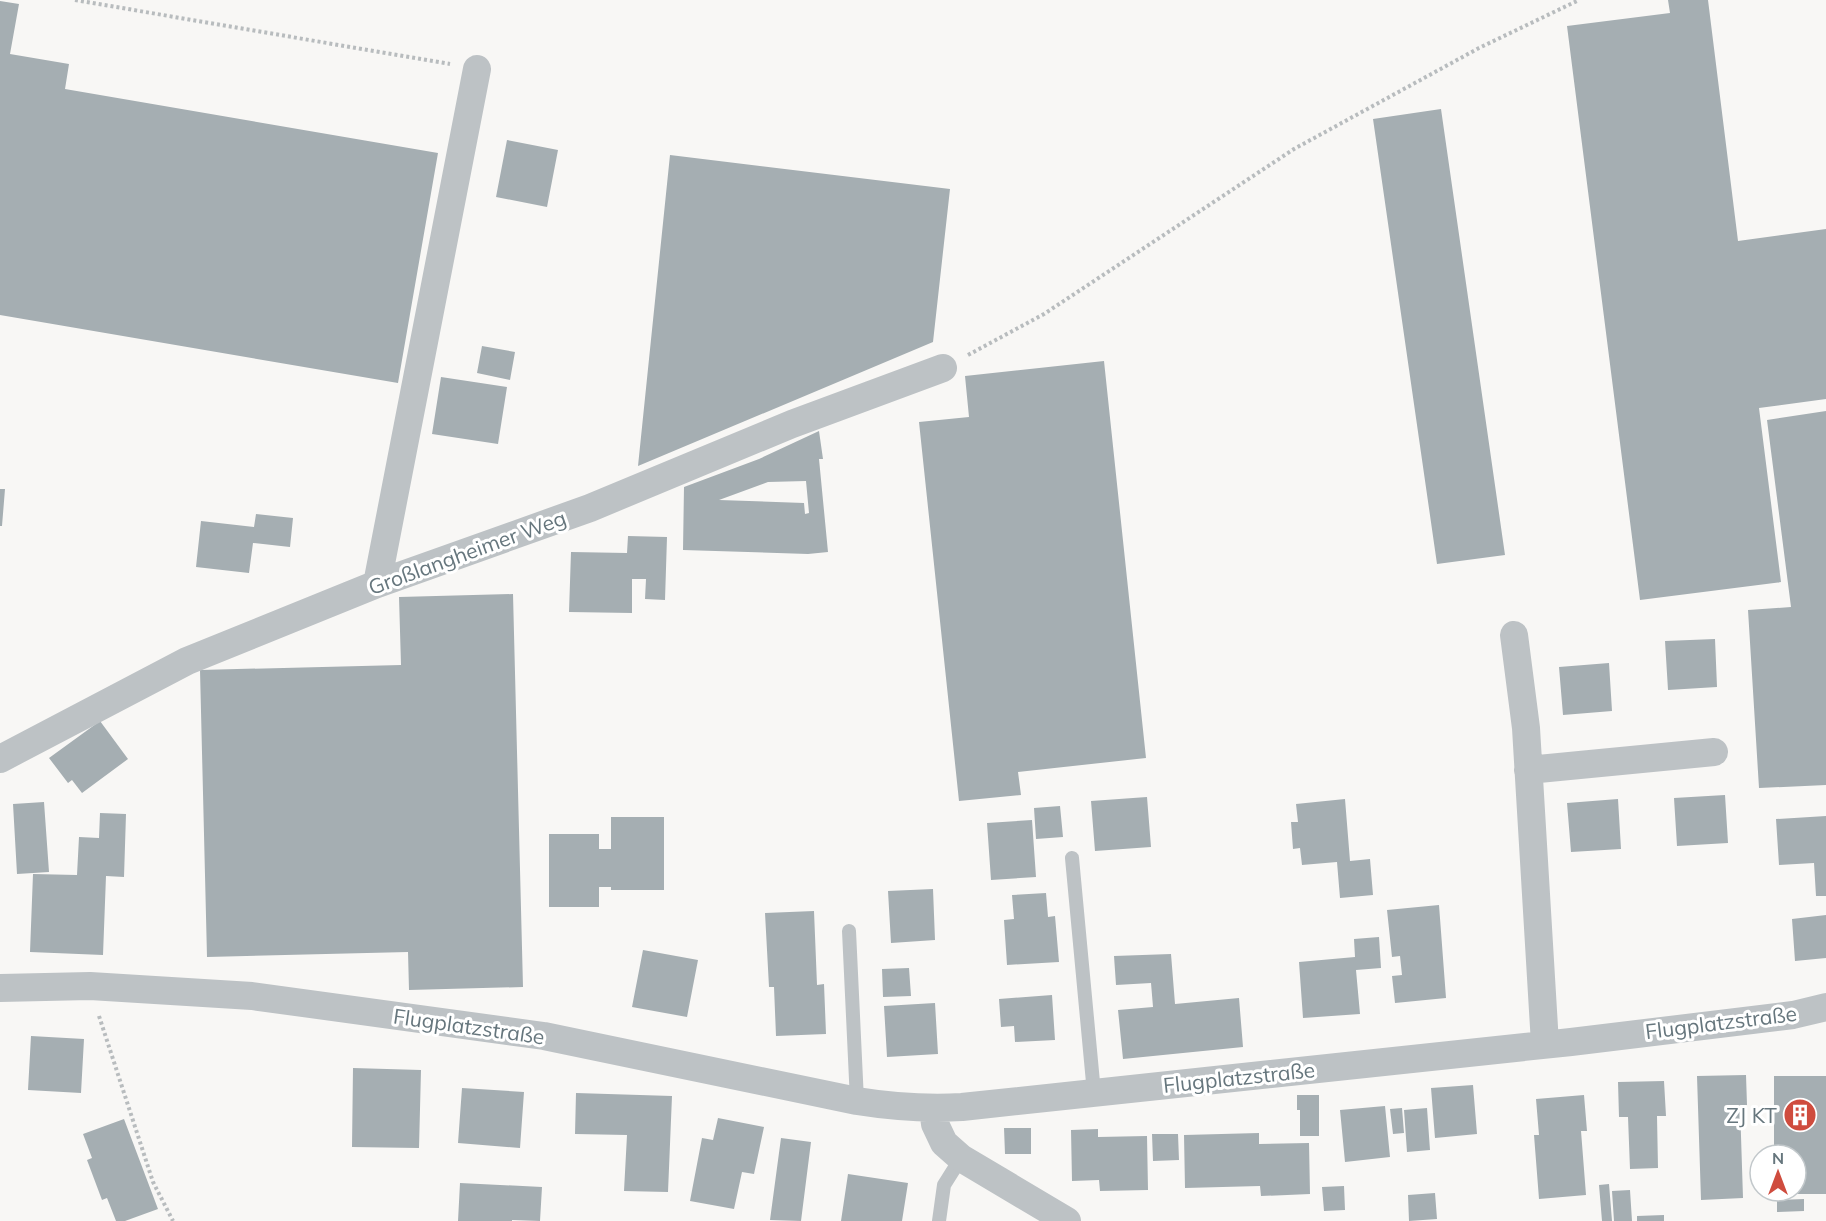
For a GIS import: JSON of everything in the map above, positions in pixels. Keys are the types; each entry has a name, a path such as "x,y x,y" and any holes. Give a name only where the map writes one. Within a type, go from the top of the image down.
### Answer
{"street":[{"path":"377,584 477,69"},
{"name":"Großlangheimer Weg","path":"0,759 187,661 377,584 590,508 792,424 943,368"},
{"path":"1514,635 1526,728 1545,1044"},
{"path":"1528,770 1714,752"},
{"name":"Flugplatzstraße","path":"0,988 90,986 252,996 544,1036 857,1101 902,1108 933,1109 1545,1044 1793,1015 1826,1007"},
{"path":"933,1109 935,1124 944,1143 961,1158 1067,1221"}],"lane":[{"path":"1072,858 1094,1093"},
{"path":"849,931 857,1101"},
{"path":"939,1221 945,1185 961,1158"}],"path":[{"path":"75,0 477,69"},
{"path":"943,368 1044,314 1294,149 1479,48 1580,0"},
{"path":"90,986 153,1182 172,1221"}],"building":[{"path":"1668,0 1708,0 1738,241 1826,229 1826,399 1759,408 1781,582 1640,600 1567,26 1670,13"},
{"path":"0,1 19,4 10,54 69,64 65,89 438,153 398,383 0,315"},
{"path":"1441,109 1505,555 1437,564 1373,119"},
{"path":"507,140 558,150 547,207 496,197"},
{"path":"670,155 950,189 933,342 638,466"},
{"path":"482,346 515,352 510,380 477,373"},
{"path":"1104,361 1146,758 1018,772 1021,795 959,801 919,422 969,417 965,376"},
{"path":"441,377 507,387 498,444 432,434"},
{"path":"1826,411 1826,785 1759,788 1748,610 1791,607 1767,420"},
{"path":"819,431 823,459 819,459 828,552 808,554 683,550 684,487 759,459","holes":["806,481 809,513 805,514 804,503 719,500 768,482"]},
{"path":"0,489 5,489 2,526 0,526"},
{"path":"256,514 293,518 290,547 253,543 249,573 196,567 201,521 254,527"},
{"path":"628,536 667,537 665,600 645,599 646,579 632,579 632,613 569,612 571,552 627,553"},
{"path":"513,594 523,987 409,990 408,952 207,957 200,670 401,665 399,597"},
{"path":"1715,639 1717,687 1668,690 1665,641"},
{"path":"1609,663 1612,711 1563,715 1559,667"},
{"path":"100,721 128,759 82,793 72,780 68,783 49,758"},
{"path":"1725,795 1728,843 1677,846 1674,798"},
{"path":"1147,797 1151,847 1095,851 1091,801"},
{"path":"1345,799 1350,861 1370,859 1373,895 1340,898 1337,862 1302,865 1300,848 1293,849 1291,822 1298,822 1296,804"},
{"path":"1618,799 1621,849 1571,852 1567,803"},
{"path":"44,802 49,872 17,874 13,804"},
{"path":"1060,806 1063,837 1036,839 1034,808"},
{"path":"100,813 126,814 124,877 106,876 103,955 30,952 33,874 77,875 79,837 99,838"},
{"path":"1826,816 1826,896 1816,896 1814,863 1779,865 1776,819"},
{"path":"611,817 664,817 664,890 611,890 611,887 599,887 599,907 549,907 549,834 599,834 599,849 611,849"},
{"path":"1032,820 1036,877 991,880 987,823"},
{"path":"933,889 935,940 891,943 888,891"},
{"path":"1046,893 1048,917 1055,916 1059,962 1007,965 1004,920 1014,919 1012,895"},
{"path":"1439,905 1446,998 1395,1003 1392,976 1402,975 1400,956 1392,957 1387,910"},
{"path":"814,911 817,985 824,984 826,1034 776,1036 774,987 769,987 765,913"},
{"path":"1826,915 1826,958 1795,961 1792,919"},
{"path":"1379,937 1381,968 1356,970 1360,1014 1303,1018 1299,962 1355,957 1354,939"},
{"path":"643,950 698,960 687,1017 632,1007"},
{"path":"1171,954 1175,1004 1239,998 1243,1047 1123,1059 1118,1010 1153,1007 1151,983 1116,985 1114,956"},
{"path":"909,968 911,996 883,997 882,969"},
{"path":"1052,995 1055,1040 1015,1042 1014,1026 1001,1027 999,999"},
{"path":"935,1003 938,1054 887,1057 884,1006"},
{"path":"31,1036 84,1039 81,1093 28,1090"},
{"path":"353,1068 421,1070 419,1148 352,1147"},
{"path":"1746,1075 1747,1105 1740,1105 1743,1198 1701,1200 1697,1076"},
{"name":"ZJ KT","path":"1774,1076 1826,1076 1826,1194 1808,1194 1808,1143 1774,1143"},
{"path":"1664,1081 1666,1116 1657,1116 1658,1168 1630,1169 1628,1117 1619,1117 1618,1082"},
{"path":"1473,1085 1477,1134 1435,1138 1431,1088"},
{"path":"462,1088 524,1092 520,1148 458,1143"},
{"path":"576,1093 672,1096 668,1192 624,1191 627,1135 575,1134"},
{"path":"1297,1095 1319,1095 1319,1136 1300,1136 1300,1110 1297,1110"},
{"path":"1584,1095 1587,1131 1581,1131 1586,1195 1539,1199 1534,1135 1539,1135 1536,1099"},
{"path":"1385,1106 1390,1157 1345,1162 1340,1110"},
{"path":"1402,1108 1404,1133 1393,1134 1390,1109"},
{"path":"1427,1108 1430,1150 1407,1152 1404,1110"},
{"path":"718,1118 764,1127 754,1174 742,1172 734,1209 690,1201 702,1138 713,1140"},
{"path":"124,1119 158,1209 125,1221 116,1221 107,1198 102,1200 87,1160 92,1158 83,1134"},
{"path":"1004,1128 1031,1128 1031,1154 1005,1154"},
{"path":"1098,1129 1098,1137 1147,1136 1148,1190 1100,1191 1099,1180 1072,1181 1071,1130"},
{"path":"1259,1133 1259,1144 1309,1143 1310,1194 1261,1196 1260,1186 1185,1188 1184,1135"},
{"path":"1152,1134 1178,1134 1179,1160 1153,1161"},
{"path":"781,1138 811,1142 801,1221 770,1220"},
{"path":"848,1174 908,1183 902,1221 841,1221"},
{"path":"460,1183 542,1187 540,1221 458,1221"},
{"path":"1609,1184 1612,1221 1602,1221 1599,1185"},
{"path":"1344,1186 1345,1210 1324,1211 1322,1187"},
{"path":"1630,1190 1632,1221 1614,1221 1612,1191"},
{"path":"1435,1193 1437,1219 1409,1221 1408,1195"},
{"path":"1777,1203 1804,1203 1804,1211 1777,1212"},
{"path":"1664,1215 1664,1221 1637,1221 1637,1216"}],"place":[{"name":"ZJ KT","path":"1800,1115"}]}
